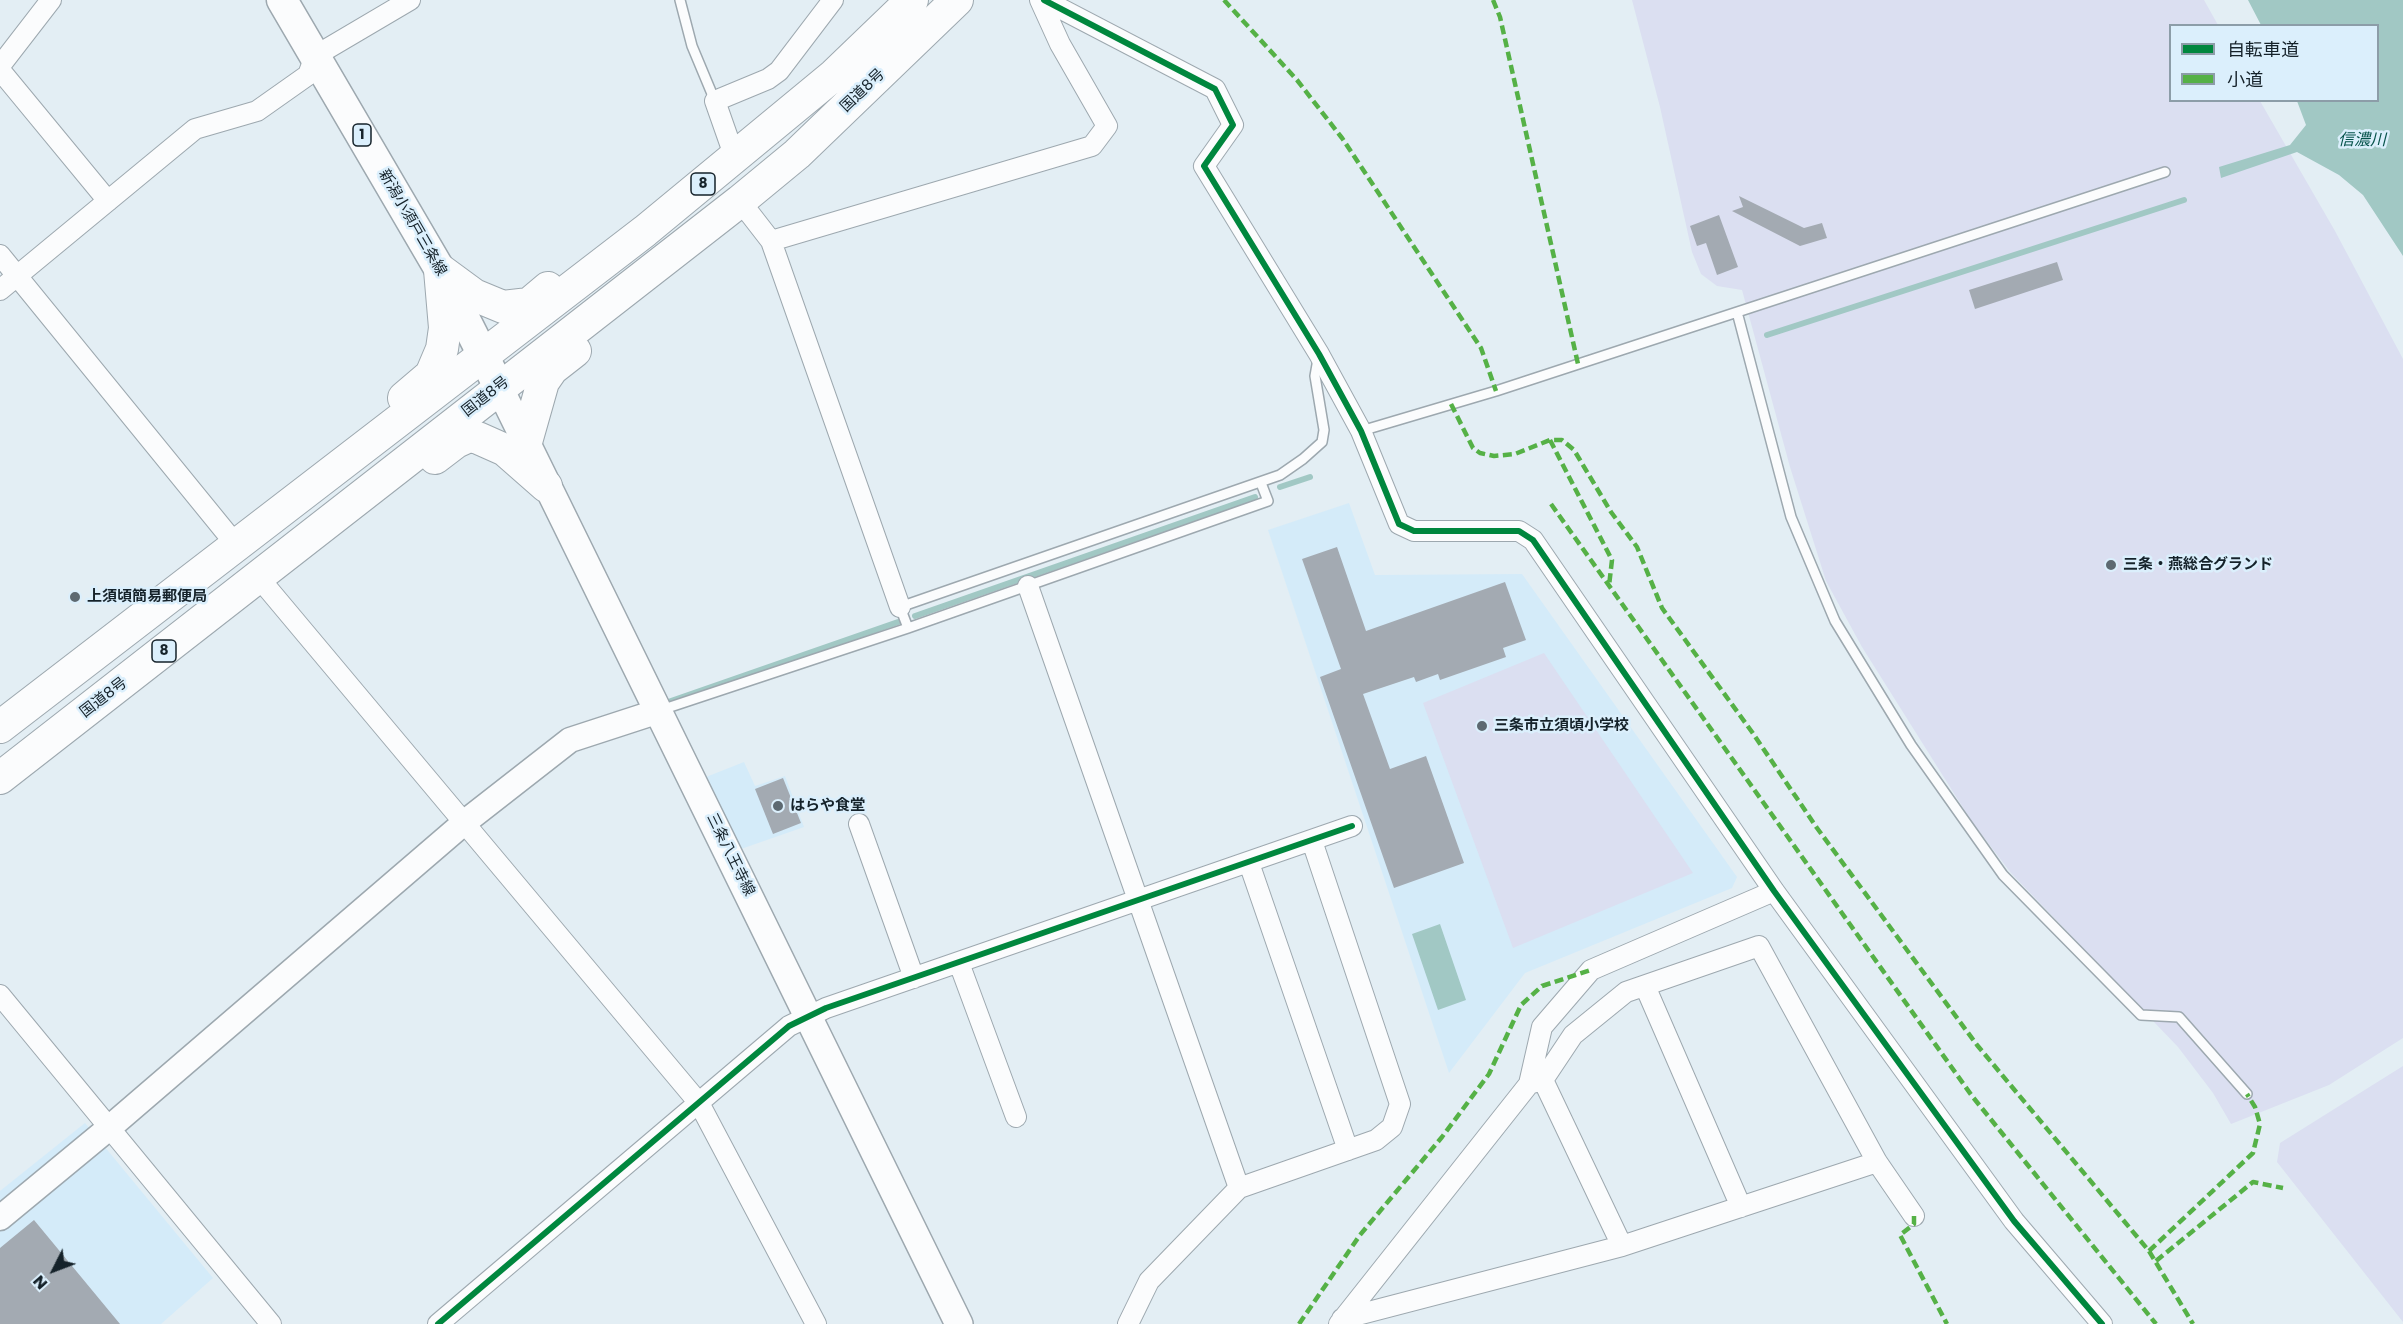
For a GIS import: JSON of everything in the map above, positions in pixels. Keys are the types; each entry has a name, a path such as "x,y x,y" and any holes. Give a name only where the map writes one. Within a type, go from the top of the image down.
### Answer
{"highway":[{"name":"8","path":"0,727 645,231 834,75 912,0"},
{"name":"国道8号","path":"0,778 740,201 797,154 957,0"},
{"path":"440,270 474,295 491,304 520,307 529,304 614,237 645,231"},
{"path":"339,468 358,436 431,375 442,349 446,328 440,270"},
{"path":"526,442 543,382 552,369 621,314 630,286"},
{"path":"327,523 386,497 456,442 469,436 491,442 505,450 546,486"}],"main road":[{"name":"新潟小須戸三条線","path":"282,0 440,270 499,387"},
{"name":"三条八王寺線","path":"499,387 959,1324"}],"street":[{"path":"51,0 0,68 108,201"},
{"path":"0,290 195,129 257,111 308,75 315,56 410,0"},
{"path":"735,158 715,101 768,79 779,71 833,0"},
{"path":"771,241 1092,146 1107,126 1060,44 1042,0"},
{"path":"1042,0 1215,89 1233,125 1204,166 1319,354 1361,431 1399,524 1414,531 1519,531 1533,540 1774,891 2014,1221 2102,1324"},
{"path":"740,201 771,241 900,607"},
{"path":"0,255 237,546"},
{"path":"259,578 699,1103 816,1324"},
{"path":"1028,586 1239,1188"},
{"path":"0,1218 109,1128 465,822 570,740 659,711"},
{"path":"859,824 914,978"},
{"path":"438,1324 789,1026 808,1016 914,978 1352,826"},
{"path":"1128,1324 1149,1281 1239,1188 1376,1140 1392,1127 1400,1104 1312,841"},
{"path":"1249,863 1348,1150"},
{"path":"1622,1246 1536,1082 1542,1027 1591,970 1774,891"},
{"path":"1340,1321 1573,1035 1626,992 1759,946 1877,1162 1914,1216"},
{"path":"959,963 1016,1117"},
{"path":"1645,986 1741,1207"},
{"path":"0,995 271,1324"},
{"path":"1340,1321 1622,1246 1877,1162"}],"lane":[{"path":"680,0 692,46 715,101"},
{"path":"1361,431 1496,391 2165,172"},
{"path":"1737,312 1791,517 1835,621 1911,745 2003,875 2141,1015 2179,1017 2247,1095"},
{"path":"908,628 900,607 1280,475 1322,442 1324,430 1315,376 1319,354"},
{"path":"659,711 908,628 1268,501 1261,483"}],"shaded area":[{"name":"三条・燕総合グランド","path":"1632,0 2204,0 2217,24 2169,24 2169,102 2261,102 2335,231 2403,359 2403,1038 2329,1085 2231,1124 2213,1093 2178,1047 2011,873 1972,822 1862,647 1826,581 1790,467 1742,290 1717,286 1701,274 1692,252 1660,107"},
{"name":"三条市立須頃小学校","path":"1349,503 1375,575 1522,574 1737,877 1732,888 1525,973 1449,1073 1268,530"},
{"path":"1544,653 1693,873 1513,948 1423,703"},
{"path":"744,762 755,786 785,776 804,827 741,849 706,777"},
{"path":"2403,1066 2403,1322 2277,1162 2280,1143"},
{"path":"85,1123 213,1278 161,1324 0,1324 0,1191"}],"water":[{"name":"信濃川","path":"2248,0 2403,0 2403,256 2363,195 2339,175 2297,152 2221,178 2219,167 2290,145 2306,125 2297,102 2379,102 2379,24 2260,24"},
{"path":"1440,924 1466,1000 1438,1010 1412,934"}],"building":[{"path":"1739,196 1804,228 1822,223 1827,238 1800,246 1732,211 1743,207"},
{"path":"1719,215 1738,267 1717,275 1706,243 1697,246 1690,226"},
{"path":"2057,262 2063,280 1975,309 1969,290"},
{"path":"1337,547 1366,631 1505,582 1526,640 1503,648 1506,657 1440,680 1438,674 1416,682 1414,677 1363,694 1390,769 1426,756 1464,863 1394,888 1320,677 1341,669 1302,559"},
{"name":"はらや食堂","path":"783,778 801,823 773,834 755,789"},
{"path":"34,1220 120,1324 0,1324 0,1248"}],"waterway":[{"path":"1767,335 2184,200"},
{"path":"1280,487 1310,477"},
{"path":"915,616 1255,497"},
{"path":"671,701 898,622"}],"marked path":[{"path":"1224,0 1297,80 1342,138 1481,348 1496,391"},
{"path":"1493,0 1500,17 1578,364"},
{"path":"1451,404 1473,448 1480,453 1494,456 1515,454 1550,440 1562,440 1574,450 1611,512 1637,547 1662,608 1752,732 1817,828 1977,1045 2149,1251 2193,1324"},
{"path":"1550,440 1612,560 1609,586"},
{"path":"1551,504 1972,1096 2156,1324"},
{"path":"1299,1324 1360,1235 1442,1137 1489,1074 1521,1005 1542,986 1591,970"},
{"path":"2149,1251 2253,1153 2260,1124 2255,1107 2247,1094"},
{"path":"2156,1261 2253,1182 2283,1188"},
{"path":"1914,1216 1914,1224 1900,1235 1947,1324"}],"cycle path":[{"path":"1044,0 1215,89 1233,125 1204,166 1319,354 1361,431 1399,524 1414,531 1519,531 1533,540 1774,891 2014,1221 2102,1324"},
{"path":"438,1324 789,1026 826,1008 1352,826"}],"place":[{"name":"三条・燕総合グランド","path":"2111,565"},
{"name":"上須頃簡易郵便局","path":"75,597"},
{"name":"三条市立須頃小学校","path":"1482,726"},
{"name":"はらや食堂","path":"778,806"}]}
